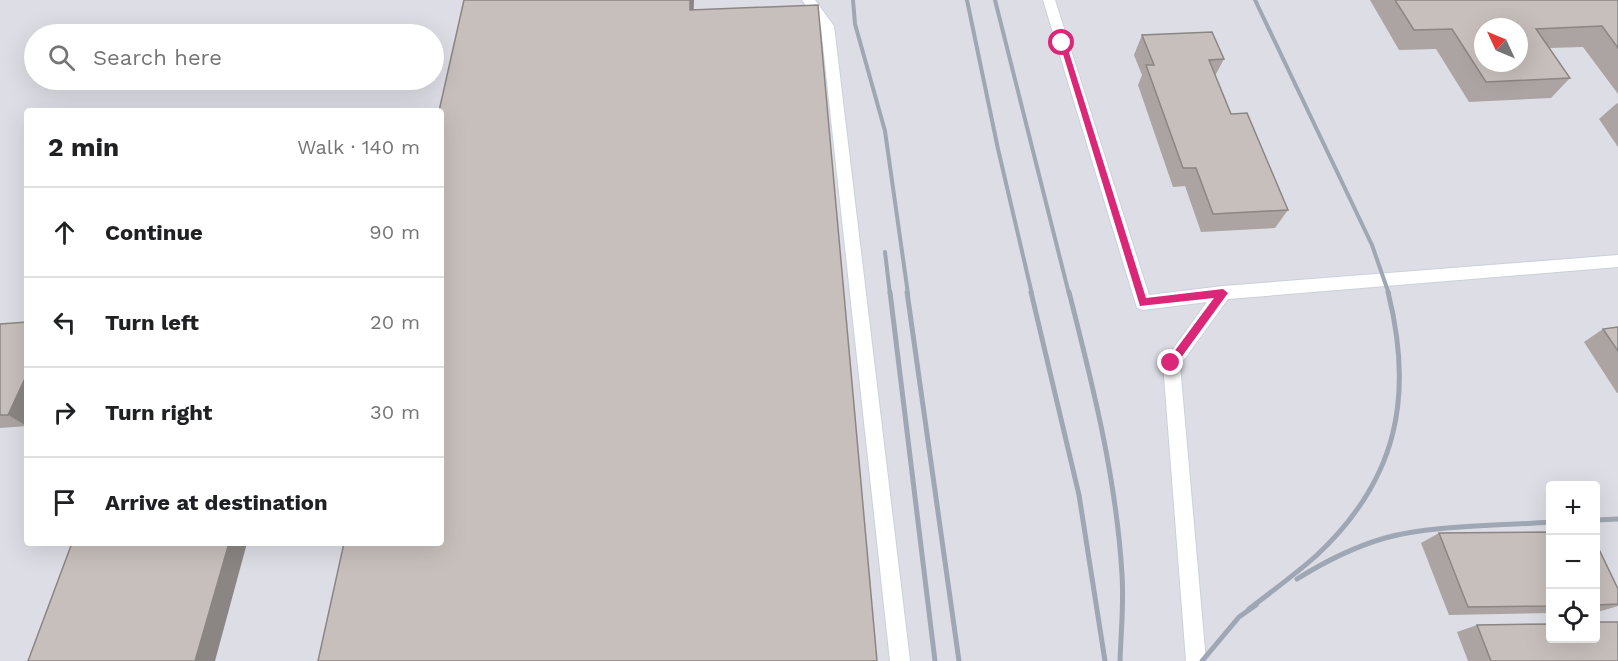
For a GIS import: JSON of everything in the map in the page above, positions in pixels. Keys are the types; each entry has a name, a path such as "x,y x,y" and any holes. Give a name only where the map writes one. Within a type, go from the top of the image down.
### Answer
{"lane":[{"path":"808,0 828,26 900,661"},
{"path":"1049,0 1143,303 1223,293 1618,261"},
{"path":"1197,661 1171,363 1223,293"}],"shaded area":[{"path":"0,0 1618,0 1618,661 0,661"}],"building":[{"path":"464,0 690,0 690,10 818,5 877,661 318,661 343,546 444,546 444,108 440,108"},
{"path":"1395,0 1618,0 1618,48 1602,26 1536,29 1570,78 1486,82 1480,72 1528,72 1528,18 1474,18 1474,63 1452,29 1414,30"},
{"path":"1212,32 1224,59 1209,60 1231,114 1247,113 1288,210 1213,214 1196,168 1183,168 1146,65 1154,65 1142,35"},
{"path":"24,322 24,380 8,415 0,415 0,324"},
{"path":"1618,327 1618,351 1603,329"},
{"path":"1546,532 1546,606 1468,607 1439,533"},
{"path":"71,546 228,546 195,661 28,661"},
{"path":"1600,551 1618,589 1618,604 1600,605"},
{"path":"1600,622 1618,622 1618,661 1491,661 1477,625 1546,624 1546,643 1600,643"}],"railway":[{"path":"853,0 855,24 885,131 908,294"},
{"path":"967,0 998,149 1032,294"},
{"path":"995,0 1069,294"},
{"path":"1255,0 1372,245 1389,294"},
{"path":"885,252 890,294"},
{"path":"890,292 935,661"},
{"path":"907,292 959,661"},
{"path":"1031,292 1079,495 1105,661"},
{"path":"1069,292 1095,397 1115,502 1123,585 1120,661"},
{"path":"1249,609 1309,562 1344,526 1366,496 1382,466 1393,434 1398,401 1399,366 1396,330 1388,292"},
{"path":"1600,520 1618,519"},
{"path":"1297,579 1351,550 1385,538 1444,528 1546,522"},
{"path":"1202,661 1239,617 1256,605"}],"route":[{"path":"1062,43 1143,303 1223,293 1171,363"}]}
